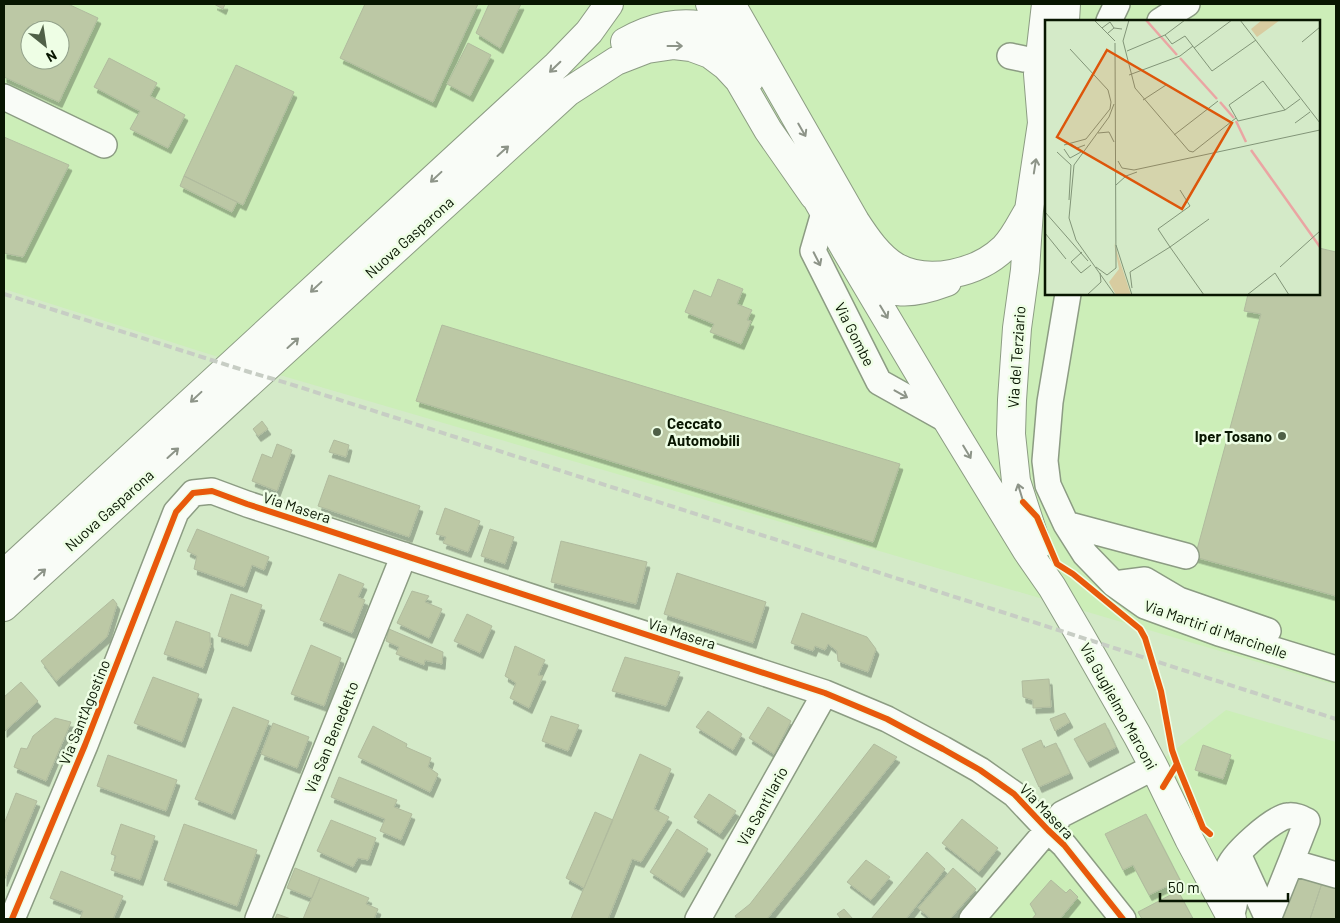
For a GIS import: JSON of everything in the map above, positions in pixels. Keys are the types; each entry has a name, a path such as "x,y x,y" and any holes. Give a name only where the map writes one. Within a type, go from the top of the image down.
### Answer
{"main road":[{"name":"Nuova Gasparona","path":"4,574 550,72 589,32 608,4"},
{"name":"Via Gombe","path":"710,4 723,31 819,204 1075,627"},
{"path":"731,4 855,221 868,240 887,260 896,267 921,275 938,276 964,271 982,264"},
{"name":"Via del Terziario","path":"1046,4 1038,74 1044,115 1029,210 1017,328 1012,400 1012,434 1016,481 1052,587"},
{"path":"1066,4 1066,20"},
{"path":"568,92 587,71 609,52 633,38 660,27 681,24 707,26 723,31 752,57 778,87"},
{"name":"Nuova Gasparona","path":"4,607 568,92 616,61 647,49 674,45 691,47 710,54 726,66 738,80 768,130 819,204"},
{"path":"859,270 868,279 879,285 896,291 908,292 926,289 960,277 1003,249 1014,236 1029,210"},
{"name":"Via Guglielmo Marconi","path":"1075,627 1154,766 1189,840 1231,919"}],"street":[{"path":"1066,20 1073,4"},
{"path":"1110,20 1117,4"},
{"path":"1162,20 1187,4"},
{"path":"4,97 104,145"},
{"name":"Via Gombe","path":"819,204 813,251 879,382 948,420"},
{"name":"Via Martiri di Marcinelle","path":"1068,295 1050,402 1045,461 1048,485 1066,524 1085,554 1114,584 1144,606 1219,633 1336,669"},
{"name":"Via Masera","path":"176,512 193,493 212,491 825,693 887,719 980,770 1014,794 1064,845 1123,919"},
{"name":"Via Sant'Agostino","path":"10,912 85,745 176,512"},
{"path":"1066,524 1186,556"},
{"name":"Via San Benedetto","path":"258,919 404,555"},
{"path":"1114,584 1145,580 1179,600 1293,640 1336,652"},
{"name":"Via Sant'Ilario","path":"698,918 825,693"},
{"path":"972,919 1062,814 1154,766"},
{"path":"1231,919 1235,897 1227,870 1234,857 1276,820 1288,816 1297,816 1307,821 1268,919"},
{"path":"1189,840 1234,857 1268,919"},
{"path":"1290,862 1336,875"}],"shaded area":[{"path":"4,4 1336,4 1336,685 215,356 4,289"},
{"path":"1226,710 1336,742 1336,919 974,919 1052,830 1143,775"}],"building":[{"path":"4,4 68,4 98,18 59,102 4,77"},
{"path":"214,4 225,4 223,9"},
{"path":"365,4 478,4 433,102 340,58"},
{"path":"489,4 521,4 500,48 476,33"},
{"path":"468,43 491,55 470,96 447,84"},
{"path":"109,58 157,83 150,96 185,115 168,148 130,129 140,111 94,87"},
{"path":"236,65 294,92 243,205 184,176"},
{"path":"4,137 69,165 23,257 4,253"},
{"path":"184,176 237,202 232,212 180,186"},
{"name":"Iper Tosano","path":"1320,248 1336,252 1336,596 1195,557 1261,314 1244,311 1248,295 1320,295"},
{"path":"718,279 743,289 737,304 752,310 747,320 751,321 741,344 710,332 714,324 685,312 694,290 711,297"},
{"name":"Ceccato Automobili","path":"442,325 900,464 873,542 416,401"},
{"path":"262,421 268,429 258,436 253,429"},
{"path":"334,440 349,445 346,457 329,452"},
{"path":"277,444 292,450 277,491 252,481 262,454 272,458"},
{"path":"329,475 420,506 409,537 318,506"},
{"path":"445,508 480,521 468,552 443,543 446,537 436,534"},
{"path":"197,529 269,557 264,570 252,565 244,587 194,569 197,556 187,551"},
{"path":"490,529 514,537 505,564 481,556"},
{"path":"561,541 647,562 636,604 551,582"},
{"path":"677,573 766,602 753,643 664,614"},
{"path":"339,574 364,584 358,597 365,600 352,633 320,620"},
{"path":"412,591 429,596 425,602 442,609 429,638 397,623"},
{"path":"231,594 262,605 248,646 218,636"},
{"path":"113,599 117,604 107,637 56,681 41,661"},
{"path":"802,613 867,637 876,649 868,672 838,661 837,651 828,644 825,650 815,646 813,651 791,643"},
{"path":"467,614 492,626 480,653 454,641"},
{"path":"176,621 210,633 211,644 203,668 164,654"},
{"path":"389,629 443,652 442,664 425,660 424,665 396,654 399,647 386,641"},
{"path":"311,645 341,658 324,706 291,694"},
{"path":"515,646 545,660 538,675 543,676 529,708 510,698 516,683 505,676"},
{"path":"625,657 680,672 666,706 612,691"},
{"path":"153,677 199,694 182,742 134,723"},
{"path":"1049,679 1051,707 1033,708 1033,700 1023,697 1022,681"},
{"path":"21,682 38,701 4,732 4,697"},
{"path":"233,707 269,721 232,814 195,799"},
{"path":"768,707 791,721 774,754 749,738"},
{"path":"708,711 742,734 733,750 696,727"},
{"path":"1065,713 1070,722 1055,731 1050,719"},
{"path":"551,716 579,725 568,751 542,741"},
{"path":"55,718 71,722 46,781 14,767 21,748 27,749 33,736"},
{"path":"273,723 309,737 297,768 261,754"},
{"path":"1105,723 1116,747 1087,762 1074,739"},
{"path":"373,726 407,744 406,747 431,758 428,767 438,774 430,792 358,757"},
{"path":"1041,740 1044,748 1056,743 1070,773 1039,787 1022,749"},
{"path":"874,744 897,757 767,919 737,919 735,916 750,904"},
{"path":"1203,745 1231,755 1223,779 1195,770"},
{"path":"640,754 671,769 654,809 669,817 641,862 632,859 608,919 571,919"},
{"path":"108,755 177,780 166,811 97,786"},
{"path":"339,777 397,800 394,807 412,814 401,840 380,831 385,819 331,797"},
{"path":"16,793 37,801 4,881 4,824"},
{"path":"709,794 736,811 720,834 694,817"},
{"path":"595,812 613,820 584,888 566,878"},
{"path":"1146,814 1180,880 1149,895 1133,865 1123,870 1105,834"},
{"path":"962,819 998,848 979,872 942,843"},
{"path":"331,820 376,838 368,860 358,858 353,867 317,851"},
{"path":"121,824 155,836 140,880 111,870 116,856 111,854"},
{"path":"184,824 257,850 237,906 164,880"},
{"path":"677,829 708,849 681,892 650,872"},
{"path":"927,852 945,869 906,919 871,919"},
{"path":"866,860 890,877 871,900 847,882"},
{"path":"295,868 320,878 312,898 287,888"},
{"path":"953,868 976,889 950,919 931,919 918,908"},
{"path":"61,871 123,896 113,919 80,919 83,911 50,898"},
{"path":"1297,875 1322,883 1310,919 1283,919"},
{"path":"320,878 369,898 366,904 378,909 374,919 303,919"},
{"path":"1051,880 1066,893 1070,889 1078,897 1060,919 1032,919 1036,914 1030,904"},
{"path":"1322,883 1336,887 1336,919 1310,919"},
{"path":"1178,891 1192,917 1189,919 1142,919 1138,912"},
{"path":"844,909 853,919 841,919 837,914"},
{"path":"277,914 291,919 275,919"}],"railway":[{"path":"4,294 1336,719"}],"cycle path":[{"path":"12,919 85,745 176,512 193,493 212,491 825,693 887,719 980,770 1014,794 1064,845 1123,919"},
{"path":"1023,502 1037,517 1057,564 1073,574 1140,629 1145,638 1161,691 1172,750 1177,764 1163,787"},
{"path":"1177,764 1203,828 1210,834"}],"place":[{"name":"Ceccato Automobili","path":"657,432"},
{"name":"Iper Tosano","path":"1282,436"}]}
